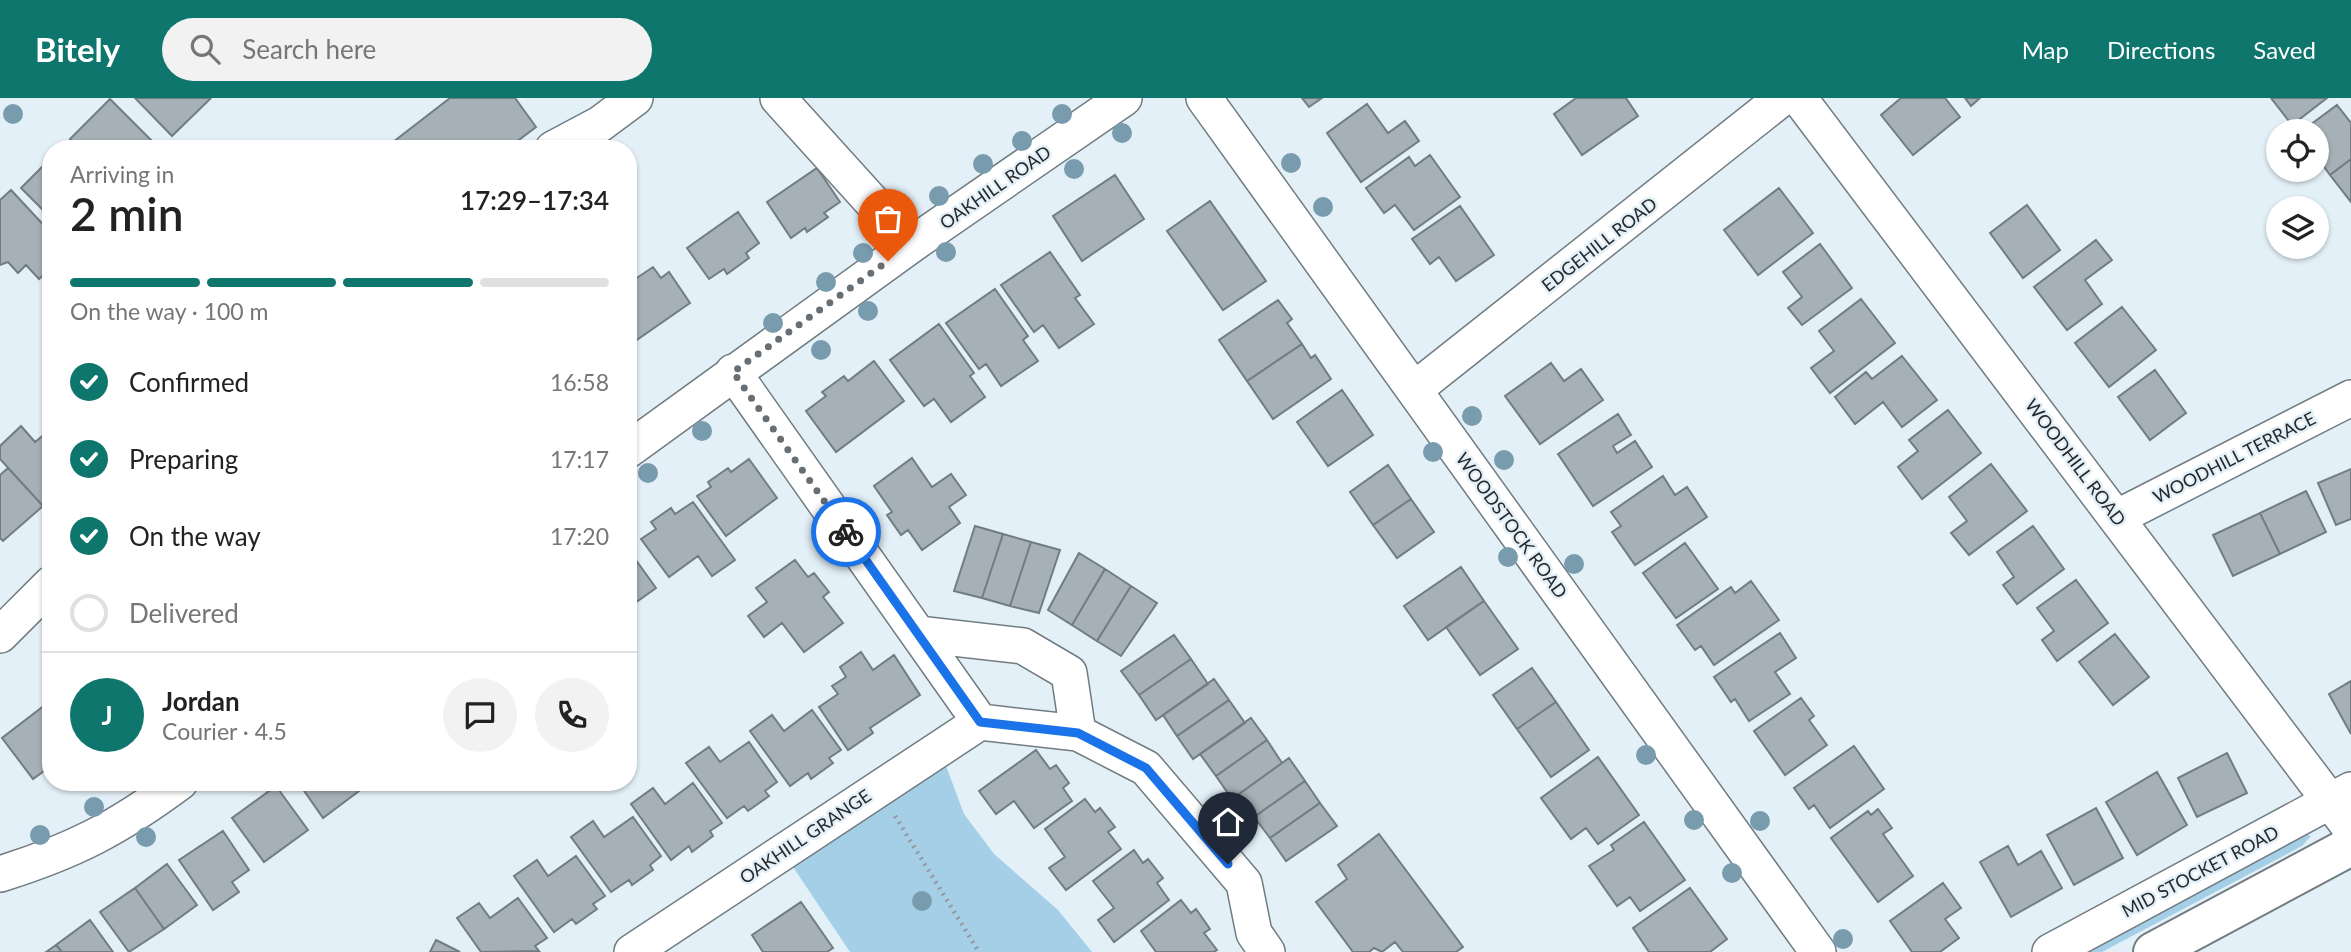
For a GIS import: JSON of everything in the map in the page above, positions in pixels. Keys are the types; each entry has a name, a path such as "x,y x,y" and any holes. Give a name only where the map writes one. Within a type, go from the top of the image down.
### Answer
{"street":[{"path":"570,140 600,124 635,98"},
{"path":"778,98 911,245"},
{"name":"OAKHILL ROAD","path":"637,443 911,245 1124,98"},
{"name":"WOODSTOCK ROAD","path":"1204,98 1818,952"},
{"name":"EDGEHILL ROAD","path":"1415,389 1782,98"},
{"name":"WOODHILL ROAD","path":"1799,98 2118,517 2341,796 2351,829"},
{"path":"733,372 980,722 1078,733 1146,768 1244,883 1254,933 1267,952"},
{"name":"WOODHILL TERRACE","path":"2118,517 2351,398"},
{"path":"0,635 42,593"},
{"path":"918,634 1023,646 1069,673 1078,733"},
{"name":"OAKHILL GRANGE","path":"632,952 980,722"},
{"path":"0,874 61,856 132,818 168,791"},
{"name":"MID STOCKET ROAD","path":"2050,952 2341,796"},
{"path":"2153,952 2351,846"}],"path":[{"path":"877,788 979,952"}],"shaded area":[{"path":"945,763 964,814 994,854 1058,910 1092,952 850,952 793,867"},
{"path":"2306,834 2311,836 2302,846 2102,952 2084,952"}],"building":[{"path":"135,98 211,98 172,136"},
{"path":"450,98 515,98 536,127 519,140 396,140"},
{"path":"1302,98 1322,98 1309,107"},
{"path":"1576,98 1626,98 1638,116 1582,155 1554,114"},
{"path":"1901,98 1945,98 1960,117 1913,155 1881,115"},
{"path":"1965,98 1980,98 1971,106"},
{"path":"2271,98 2327,98 2300,119 2287,119"},
{"path":"110,99 151,140 71,140"},
{"path":"1367,104 1388,133 1405,121 1419,141 1361,182 1327,133"},
{"path":"2337,105 2351,123 2351,159 2330,175 2329,119 2318,119"},
{"path":"1430,155 1460,197 1414,230 1395,205 1384,213 1366,188 1409,157 1415,166"},
{"path":"2351,159 2351,202 2330,175"},
{"path":"42,167 42,209 21,188"},
{"path":"817,168 840,202 824,213 828,217 807,232 805,228 791,238 767,202"},
{"path":"1115,175 1144,219 1082,261 1053,216"},
{"path":"1779,188 1813,233 1758,275 1724,230"},
{"path":"11,190 42,223 42,276 39,279 26,265 18,273 8,262 0,265 0,200"},
{"path":"1210,201 1266,281 1223,310 1167,231"},
{"path":"2027,205 2060,250 2023,278 1990,233"},
{"path":"1460,206 1494,255 1456,281 1439,257 1430,264 1412,239"},
{"path":"738,212 759,243 746,253 749,258 727,274 724,269 709,279 687,248"},
{"path":"2096,240 2112,260 2085,280 2102,304 2067,330 2034,287"},
{"path":"1820,244 1852,288 1802,325 1788,308 1802,297 1783,272"},
{"path":"1050,252 1080,295 1075,298 1094,324 1059,348 1043,325 1034,332 1001,285"},
{"path":"653,267 661,278 669,272 690,303 637,340 637,278"},
{"path":"995,289 1028,336 1023,340 1038,361 1001,386 986,364 979,369 946,323"},
{"path":"1861,299 1895,343 1830,393 1811,368 1834,351 1819,331"},
{"path":"1278,300 1292,319 1287,323 1302,344 1247,381 1219,340"},
{"path":"2122,307 2156,350 2109,387 2075,343"},
{"path":"939,324 974,373 970,376 985,397 951,422 934,399 924,406 890,360"},
{"path":"1302,344 1311,358 1315,355 1331,379 1273,419 1247,381"},
{"path":"1902,356 1937,400 1902,427 1883,402 1855,424 1835,397 1866,372 1872,379"},
{"path":"874,361 904,401 836,452 806,411 826,396 822,392 844,376 848,381"},
{"path":"1551,363 1564,381 1581,369 1603,400 1540,444 1505,396"},
{"path":"2155,370 2186,413 2150,440 2118,397"},
{"path":"1342,390 1373,435 1328,466 1297,422"},
{"path":"1948,410 1981,453 1922,499 1898,467 1918,451 1909,440"},
{"path":"1618,414 1631,435 1613,446 1617,453 1635,441 1652,467 1593,506 1558,454"},
{"path":"21,426 35,442 42,436 42,505 0,459 0,446"},
{"path":"912,458 932,487 951,474 966,495 949,507 960,523 922,550 908,530 901,535 887,515 892,512 874,486"},
{"path":"749,459 777,498 726,536 697,496 711,487 708,482 728,468 731,472"},
{"path":"1991,464 2027,511 1969,555 1951,533 1967,521 1949,497"},
{"path":"1388,465 1411,499 1373,525 1350,492"},
{"path":"8,468 42,505 3,541 0,538 0,475"},
{"path":"2351,469 2351,519 2336,525 2318,483"},
{"path":"1663,476 1675,495 1687,487 1707,517 1635,565 1612,532 1621,526 1611,512"},
{"path":"2306,491 2326,532 2280,554 2260,513"},
{"path":"1411,499 1434,532 1397,558 1373,525"},
{"path":"693,502 735,560 712,576 698,556 669,577 641,539 656,529 651,522 671,508 675,514"},
{"path":"2260,513 2280,554 2233,576 2213,535"},
{"path":"975,526 1003,534 982,598 954,591"},
{"path":"2033,526 2064,569 2017,604 2003,585 2014,577 1997,552"},
{"path":"1003,534 1031,542 1010,606 982,598"},
{"path":"1031,542 1060,550 1039,613 1010,606"},
{"path":"1685,543 1718,589 1676,618 1643,573"},
{"path":"1079,553 1105,569 1072,625 1048,610"},
{"path":"795,560 808,577 814,573 829,592 823,597 843,623 804,652 782,623 764,637 748,616 767,602 756,588"},
{"path":"637,562 656,588 637,602"},
{"path":"1461,567 1484,601 1428,640 1404,606"},
{"path":"1105,569 1131,586 1097,641 1072,625"},
{"path":"2076,580 2108,623 2057,661 2042,640 2054,631 2037,608"},
{"path":"1751,581 1779,620 1714,665 1701,646 1695,650 1677,625 1731,587 1735,593"},
{"path":"1131,586 1157,603 1121,656 1097,641"},
{"path":"1484,601 1518,649 1480,675 1446,627"},
{"path":"1780,633 1796,658 1775,672 1790,694 1749,721 1735,699 1731,702 1714,677"},
{"path":"2115,634 2149,677 2113,705 2079,662"},
{"path":"1174,635 1191,659 1139,695 1121,671"},
{"path":"861,652 873,670 894,655 920,695 870,728 873,733 848,750 819,707 838,694 832,686 846,677 840,667"},
{"path":"1191,659 1208,684 1156,720 1139,695"},
{"path":"1532,668 1556,702 1517,729 1493,695"},
{"path":"1214,679 1229,700 1177,736 1163,715"},
{"path":"2351,681 2351,734 2329,694"},
{"path":"1801,698 1814,716 1809,720 1827,745 1785,775 1754,731"},
{"path":"1229,700 1245,723 1193,759 1177,736"},
{"path":"1556,702 1589,750 1551,777 1517,729"},
{"path":"42,707 42,772 33,779 2,738"},
{"path":"812,710 841,750 829,758 833,763 811,779 808,773 790,786 750,731 772,715 784,731"},
{"path":"1251,718 1267,740 1216,776 1200,754"},
{"path":"1267,740 1282,763 1232,799 1216,776"},
{"path":"749,742 777,782 765,791 769,796 748,811 744,806 727,818 686,763 709,747 720,762"},
{"path":"1854,746 1884,789 1830,828 1814,805 1809,809 1794,788"},
{"path":"1036,750 1050,769 1056,765 1069,783 1063,788 1072,801 1034,828 1014,801 996,814 979,791"},
{"path":"2227,753 2247,793 2197,817 2178,778"},
{"path":"1598,757 1639,815 1598,844 1586,828 1571,839 1541,798"},
{"path":"1289,758 1305,781 1254,817 1239,794"},
{"path":"2157,772 2187,825 2137,855 2106,802"},
{"path":"1305,781 1320,803 1270,838 1254,817"},
{"path":"693,783 722,823 710,831 713,836 692,852 689,846 671,860 631,804 653,788 665,804"},
{"path":"269,791 280,791 308,830 264,862 232,818"},
{"path":"304,791 359,791 323,818"},
{"path":"1085,799 1095,812 1100,808 1115,827 1108,832 1121,849 1066,890 1049,868 1065,857 1045,829"},
{"path":"1320,803 1337,826 1286,861 1270,838"},
{"path":"2096,808 2123,858 2074,885 2047,835"},
{"path":"1878,809 1892,828 1883,834 1913,876 1878,902 1831,838 1868,811 1871,815"},
{"path":"633,817 661,856 650,865 653,870 632,885 629,880 611,892 571,837 593,821 604,837"},
{"path":"1644,822 1685,880 1640,911 1630,897 1617,906 1589,866 1614,850 1611,845"},
{"path":"223,831 249,870 232,882 239,892 213,910 179,860"},
{"path":"1379,834 1463,947 1456,952 1403,952 1395,942 1382,952 1374,948 1369,952 1353,952 1316,902 1347,879 1338,865"},
{"path":"2008,846 2018,865 2041,851 2062,888 2011,917 1980,862"},
{"path":"1134,850 1143,863 1148,859 1163,878 1157,883 1169,900 1114,942 1098,920 1114,908 1093,881"},
{"path":"576,856 605,896 593,904 597,909 576,924 572,919 554,932 514,876 537,860 548,876"},
{"path":"167,864 197,905 164,929 135,888"},
{"path":"1943,883 1961,908 1945,919 1959,938 1940,952 1912,952 1890,921"},
{"path":"135,888 164,929 129,952 100,912"},
{"path":"1690,888 1727,939 1710,952 1649,952 1633,928"},
{"path":"518,898 547,938 535,946 539,951 481,952 457,918 479,903 490,918"},
{"path":"1181,900 1191,913 1196,909 1210,929 1204,933 1217,950 1156,952 1141,931"},
{"path":"801,902 833,948 827,952 763,952 752,935"},
{"path":"90,920 113,952 62,952 56,945"},
{"path":"436,940 460,952 430,952"},
{"path":"56,945 62,952 46,952"}],"way so far":[{"path":"846,532 733,372 888,261"}],"route":[{"path":"846,532 980,722 1078,733 1146,768 1228,864"}]}
